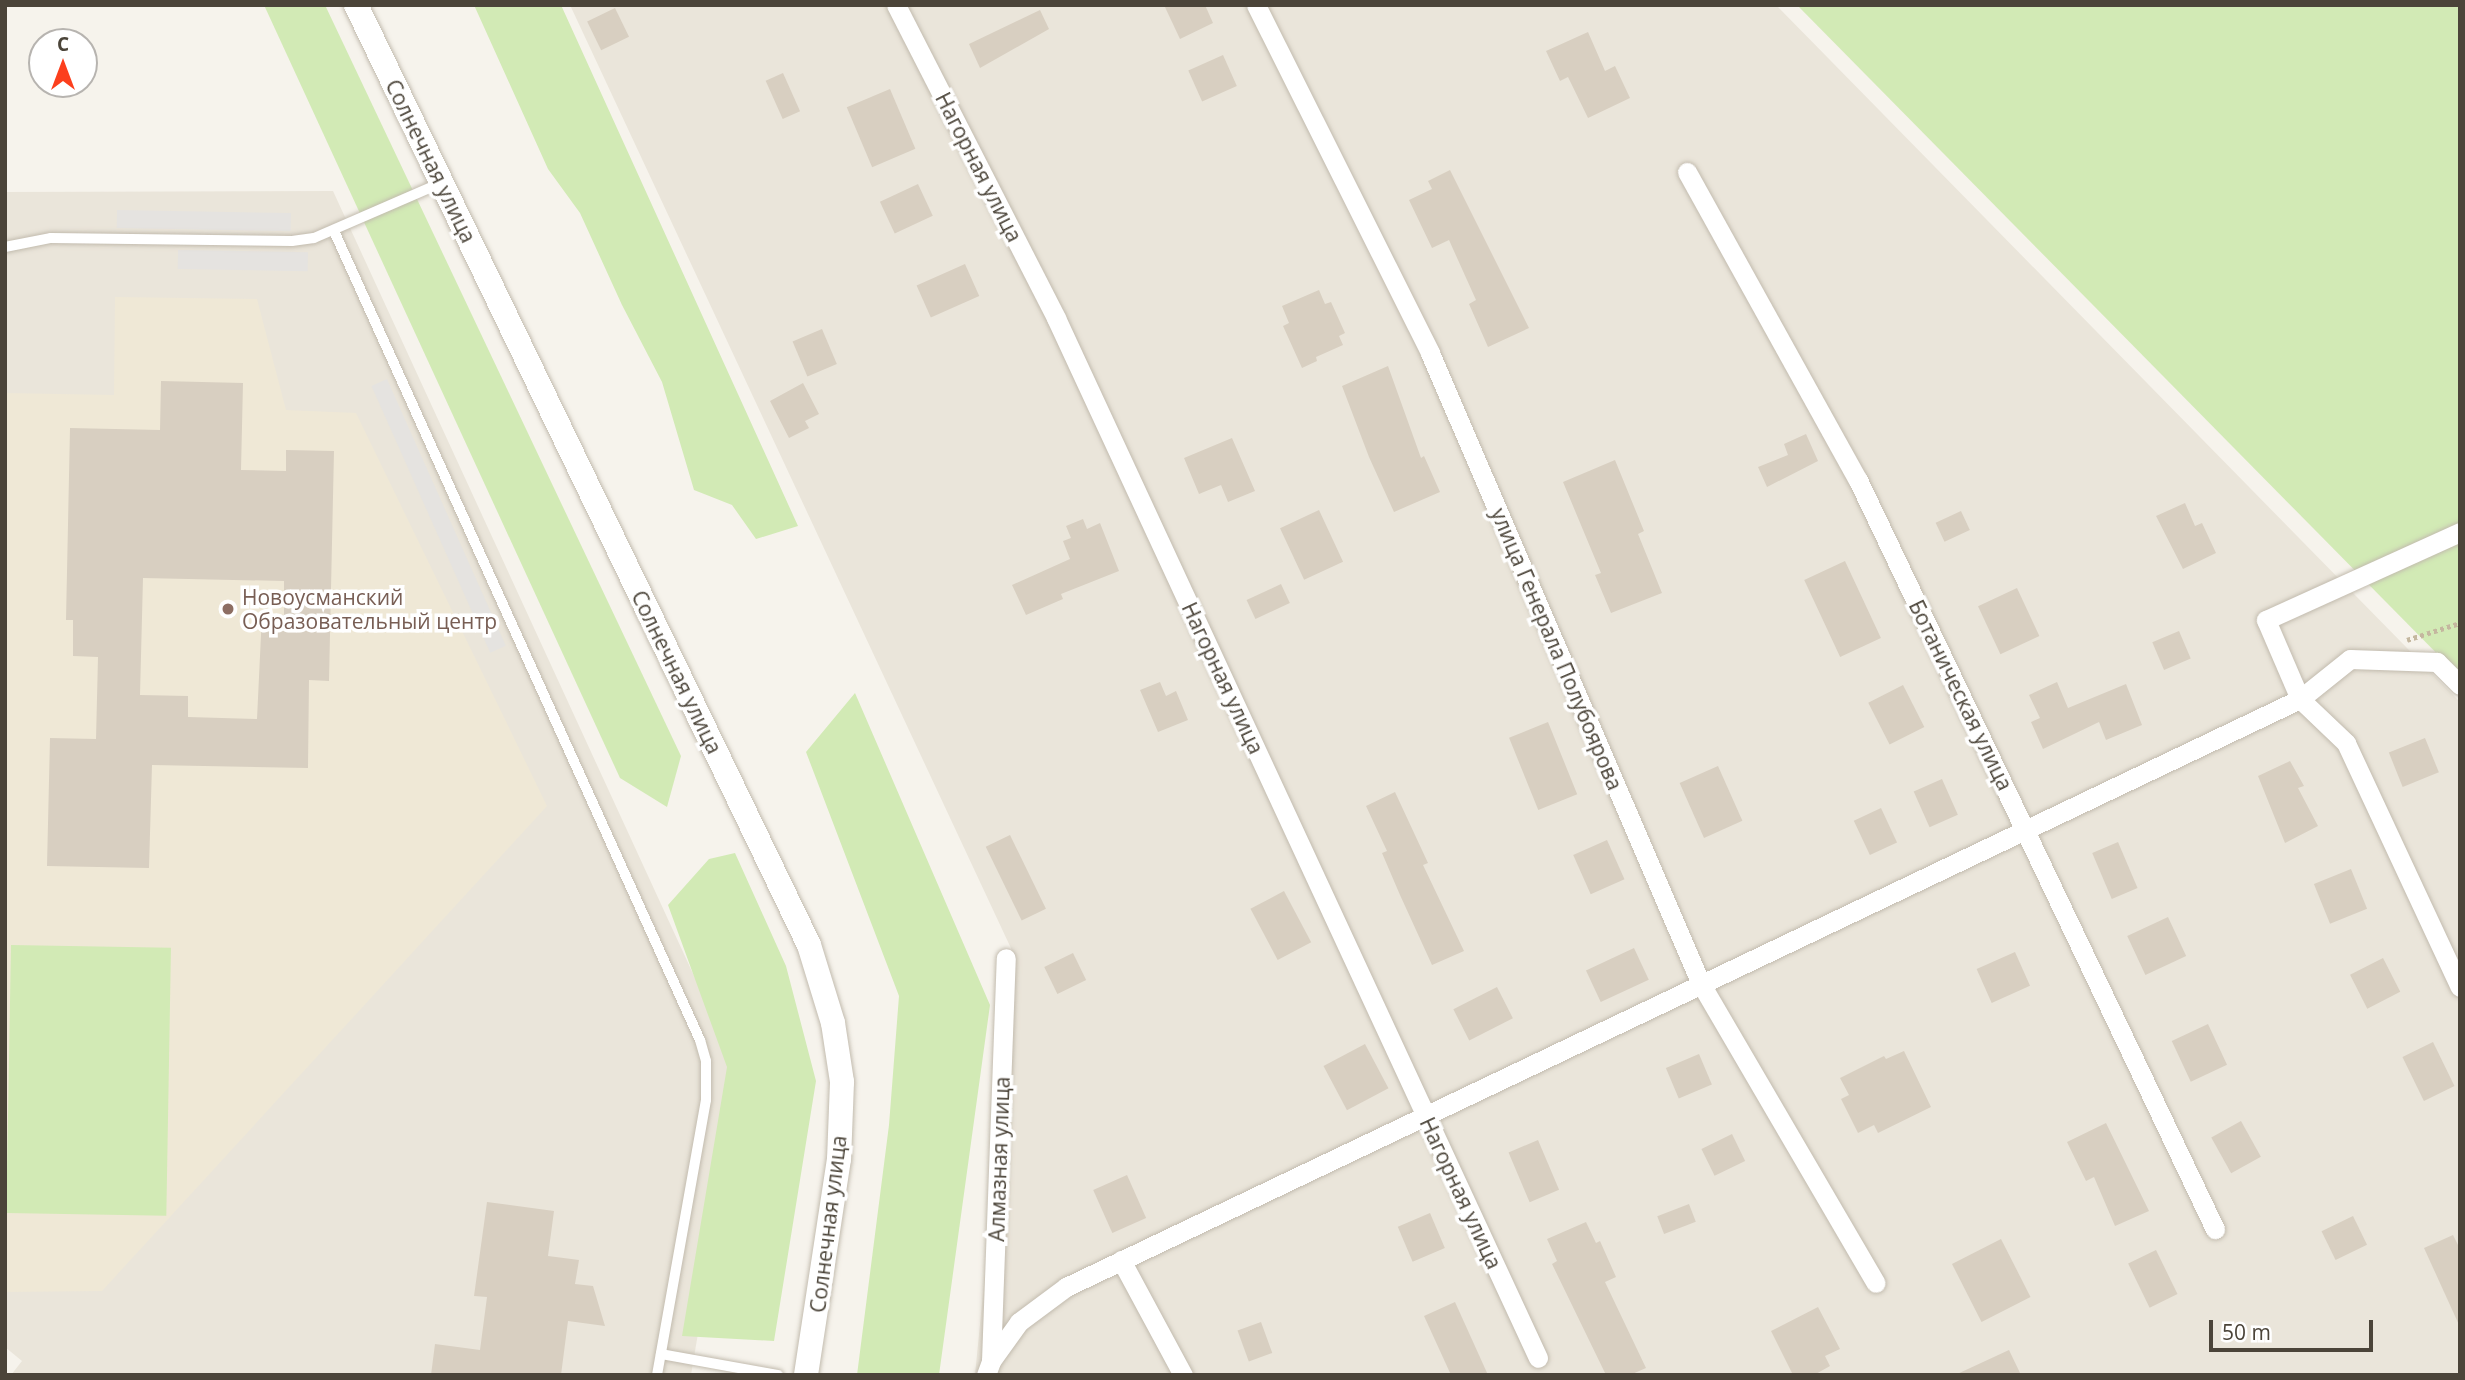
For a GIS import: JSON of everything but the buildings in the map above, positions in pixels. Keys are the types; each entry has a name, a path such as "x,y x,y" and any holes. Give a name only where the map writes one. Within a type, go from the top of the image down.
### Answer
{"street":[{"name":"Солнечная улица","path":"356,5 809,946 834,1023 842,1082 839,1158 806,1375"},
{"name":"Нагорная улица","path":"895,5 1056,318 1538,1358"},
{"name":"улица Генерала Полубоярова","path":"1256,5 1430,353 1701,984 1875,1283"},
{"name":"Ботаническая улица","path":"1687,172 1858,480 2215,1229"},
{"path":"2460,532 2266,620 2300,699 2346,743 2460,987"},
{"path":"989,1368 1019,1322 1066,1287 2300,699 2350,659 2437,662 2460,685"},
{"name":"Алмазная улица","path":"989,1368 1006,958"},
{"path":"1121,1260 1184,1375"}],"lane":[{"path":"5,247 51,238 292,241 334,231 442,183"},
{"path":"334,231 700,1040 706,1061 706,1100 657,1375"},
{"path":"661,1354 778,1375"}],"shaded area":[{"path":"570,5 1776,5 2460,702 2460,1375 975,1375 1016,959"},
{"path":"333,191 741,1078 691,1375 11,1375 22,1361 5,1347 5,192"},
{"path":"117,210 291,213 291,231 117,228"},
{"path":"178,250 308,252 308,271 178,269"},
{"name":"Новоусманский Образовательный центр","path":"115,297 257,299 286,410 356,413 547,806 102,1291 5,1292 5,393 114,395"},
{"path":"387,379 506,646 490,653 371,386"}],"green space":[{"path":"264,5 325,5 681,756 667,807 620,778"},
{"path":"474,5 561,5 798,526 756,539 732,505 694,490 662,382 622,305 580,213 548,169"},
{"path":"1797,5 2460,5 2460,677"},
{"path":"855,693 990,1005 939,1375 857,1375 889,1125 899,996 806,752"},
{"path":"735,853 786,966 816,1081 774,1341 682,1336 727,1067 668,905 709,859"},
{"path":"11,945 171,948 166,1216 6,1213"}],"place":[{"name":"Новоусманский Образовательный центр","path":"228,609"}]}
